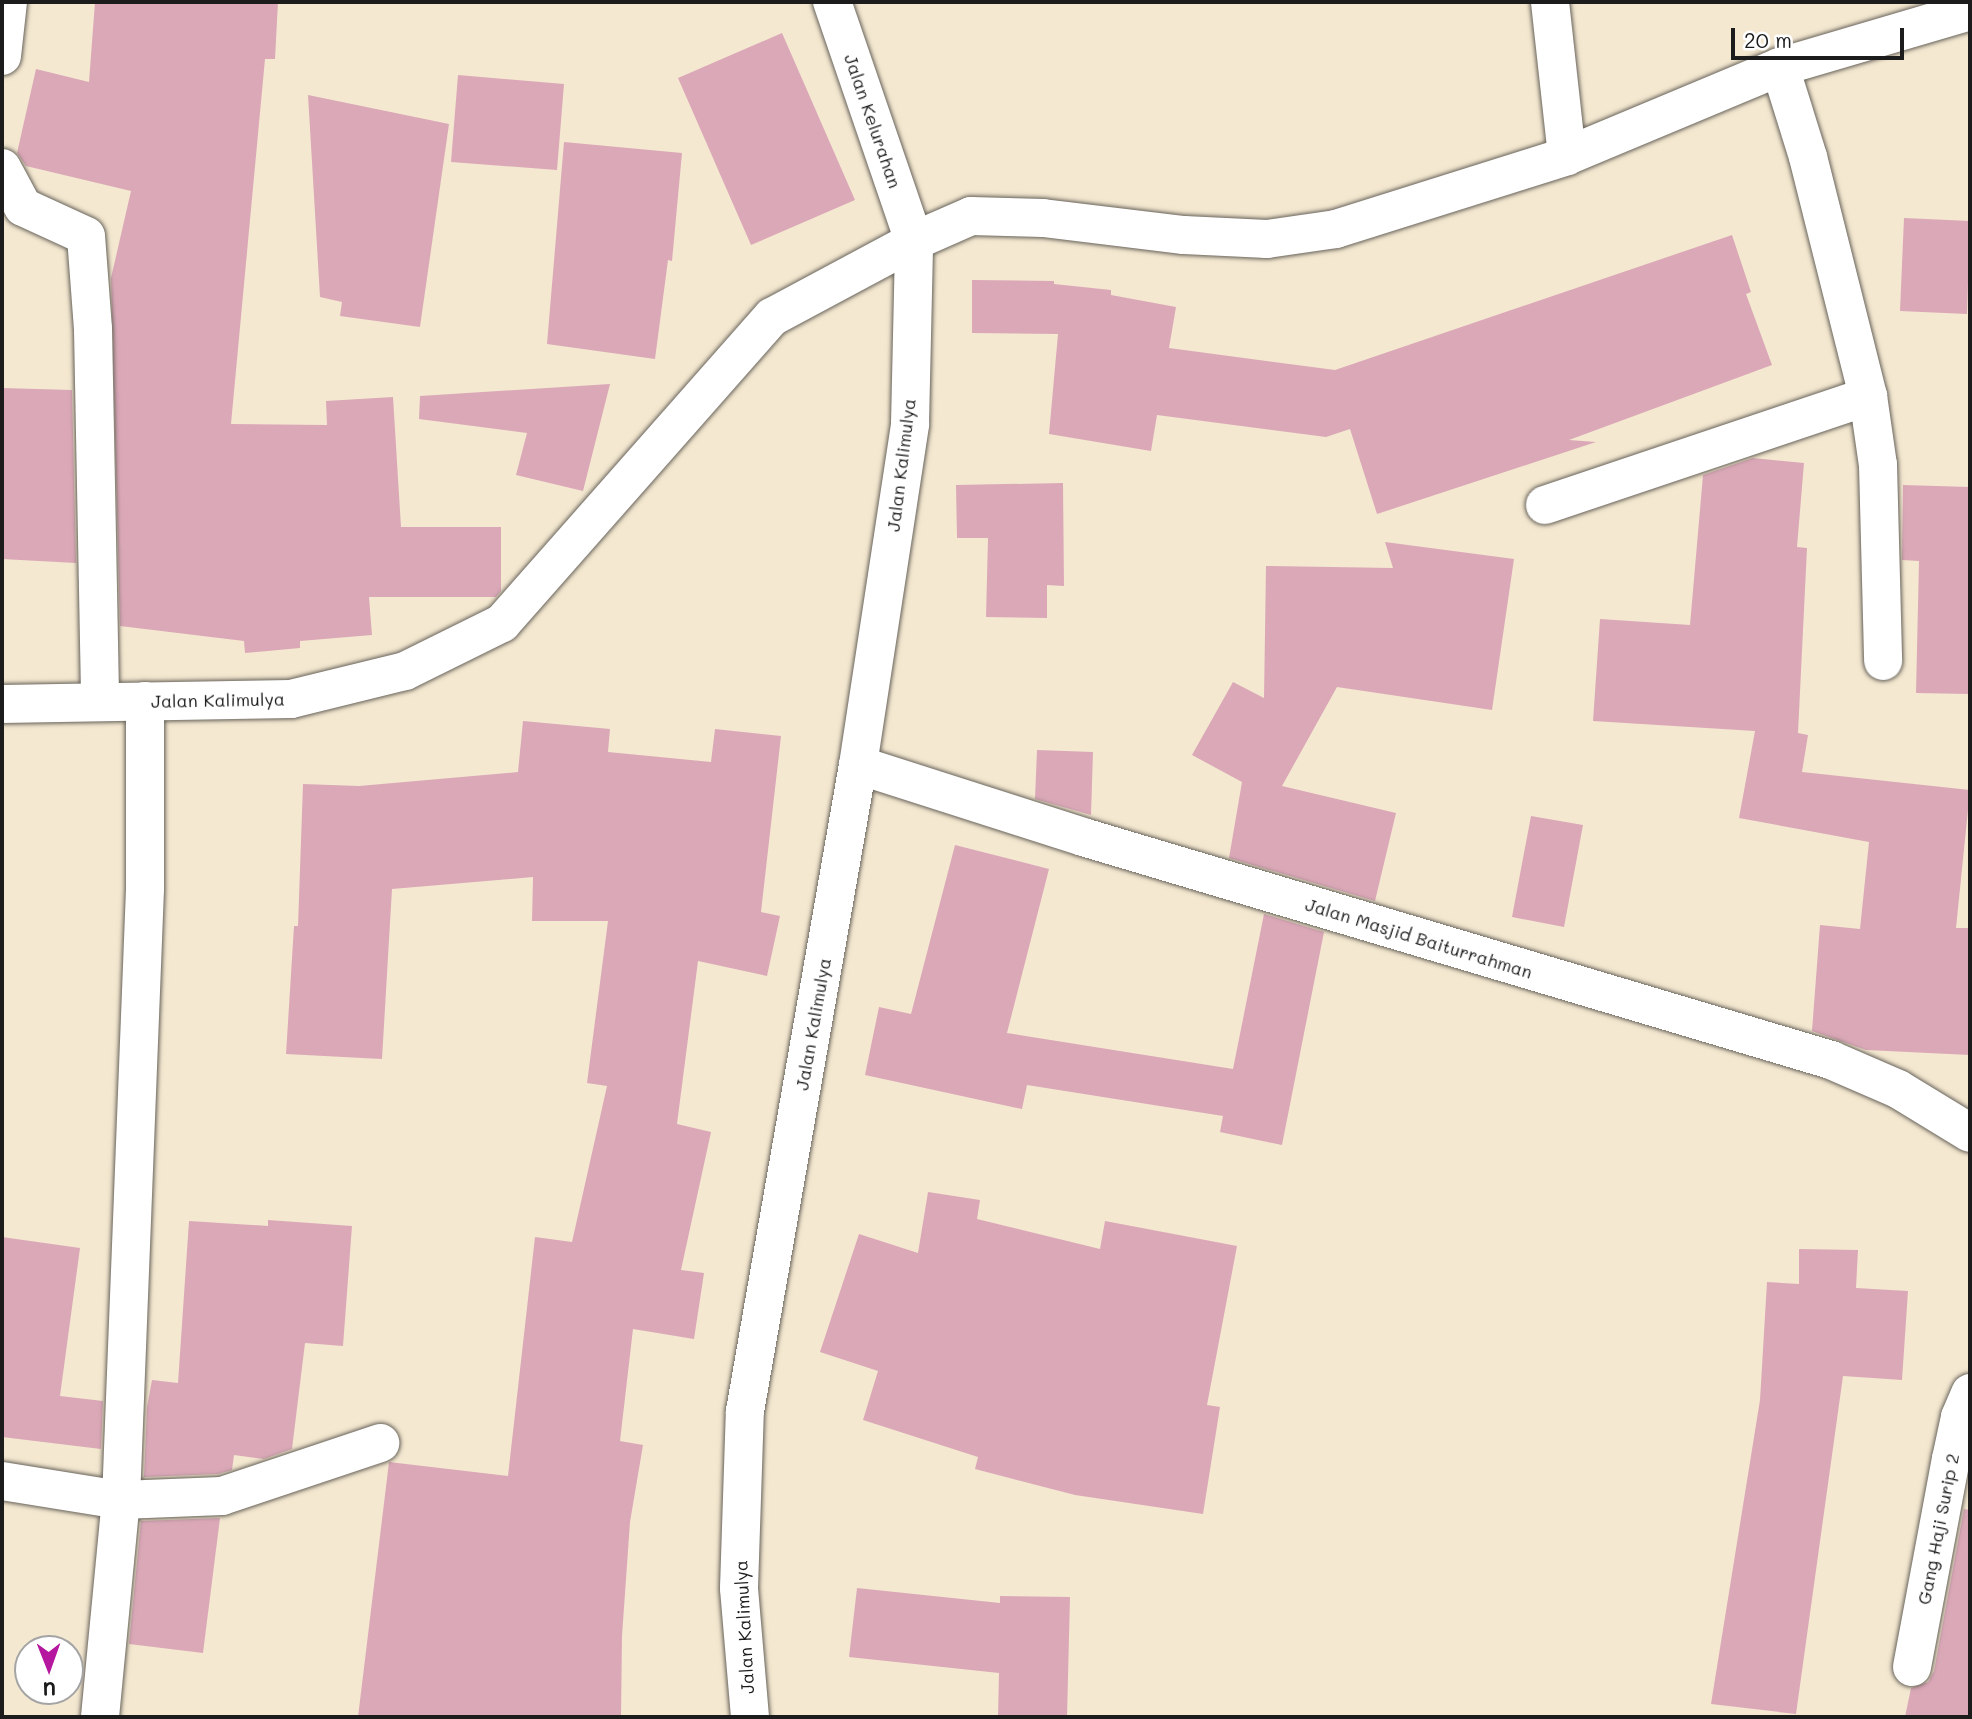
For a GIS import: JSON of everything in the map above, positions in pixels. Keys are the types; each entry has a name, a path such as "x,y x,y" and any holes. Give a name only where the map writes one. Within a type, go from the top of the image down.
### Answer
{"street":[{"path":"2,56 8,2"},
{"name":"Jalan Kelurahan","path":"832,2 914,241"},
{"path":"1550,2 1567,156"},
{"path":"914,241 971,216 1043,218 1184,235 1267,239 1336,229 1567,156 1780,67 1970,11"},
{"path":"1780,67 1808,157 1868,396 1878,465 1883,661"},
{"path":"2,169 23,207 86,236 93,330 100,701"},
{"name":"Jalan Kalimulya","path":"2,704 290,699 405,671 502,623 772,317 914,241 910,424 858,765 745,1411 739,1588 750,1717"},
{"path":"1545,505 1868,396"},
{"path":"100,1717 121,1500 145,889 145,701"},
{"name":"Jalan Masjid Baiturrahman","path":"858,765 1136,853 1831,1060 1898,1089 1970,1133"},
{"name":"Gang Haji Surip 2","path":"1912,1667 1951,1459 1961,1416 1970,1394"},
{"path":"2,1480 121,1500 222,1496 380,1443"}],"building":[{"path":"95,2 278,2 275,59 265,59 231,424 327,425 326,401 393,397 401,527 501,527 501,591 496,597 369,597 372,635 300,641 300,648 245,653 244,641 120,626 111,278 131,191 26,166 17,153 36,69 89,82"},
{"path":"782,33 855,200 751,245 678,78"},
{"path":"458,75 564,84 557,170 451,162"},
{"path":"308,95 449,124 420,327 340,316 342,302 320,297"},
{"path":"564,142 682,153 672,261 668,260 655,359 547,344"},
{"path":"1904,218 1970,221 1967,314 1900,311"},
{"path":"1732,235 1751,292 1746,294 1772,365 1569,440 1596,442 1377,514 1350,429 1326,437 1157,415 1151,451 1049,434 1058,334 972,333 972,280 1054,281 1054,284 1111,290 1111,295 1176,307 1169,348 1335,370"},
{"path":"610,384 583,491 516,475 527,433 419,419 420,396"},
{"path":"2,388 72,390 76,563 2,559"},
{"path":"1753,458 1804,463 1797,547 1807,548 1798,733 1808,735 1802,772 1970,790 1956,928 1970,928 1970,1055 1866,1050 1812,1031 1820,925 1860,929 1869,842 1739,818 1755,731 1593,721 1600,619 1690,625 1703,475"},
{"path":"1063,483 1064,586 1047,585 1047,618 986,617 988,538 957,538 956,485"},
{"path":"1903,485 1970,487 1970,694 1916,693 1919,561 1902,560"},
{"path":"1385,542 1514,559 1492,710 1337,687 1282,786 1396,813 1375,901 1229,858 1242,782 1192,755 1233,682 1264,698 1266,566 1393,568"},
{"path":"523,721 610,729 608,752 711,762 715,729 781,736 761,912 780,916 767,976 698,961 677,1124 711,1132 681,1270 704,1273 694,1339 633,1329 620,1441 643,1445 630,1522 622,1636 621,1717 358,1717 389,1462 508,1476 535,1237 572,1242 607,1086 587,1083 608,921 532,921 533,877 392,889 382,1059 286,1054 294,926 298,926 303,784 359,786 518,772"},
{"path":"1037,750 1093,752 1091,815 1035,799"},
{"path":"1531,816 1583,825 1564,927 1512,917"},
{"path":"955,845 1049,869 1007,1033 1233,1069 1264,914 1324,932 1282,1145 1220,1132 1223,1116 1027,1085 1022,1109 865,1075 879,1007 911,1014"},
{"path":"928,1192 980,1200 977,1219 1100,1249 1105,1221 1237,1246 1207,1405 1220,1407 1203,1514 1075,1495 975,1469 978,1457 863,1420 878,1371 820,1352 859,1234 918,1253"},
{"path":"268,1220 352,1226 343,1346 305,1343 292,1449 264,1459 234,1455 232,1470 218,1474 144,1477 147,1407 152,1380 178,1383 189,1221 268,1226"},
{"path":"2,1237 80,1248 60,1396 103,1401 101,1449 2,1437"},
{"path":"1799,1249 1858,1250 1856,1288 1908,1291 1902,1380 1843,1376 1796,1714 1711,1704 1760,1400 1767,1282 1799,1284"},
{"path":"1964,1509 1970,1510 1970,1717 1905,1717 1911,1688 1928,1682 1934,1671"},
{"path":"220,1518 203,1653 129,1644 141,1521"},
{"path":"857,1588 1000,1603 1000,1596 1070,1597 1067,1717 998,1717 999,1673 849,1657"}]}
